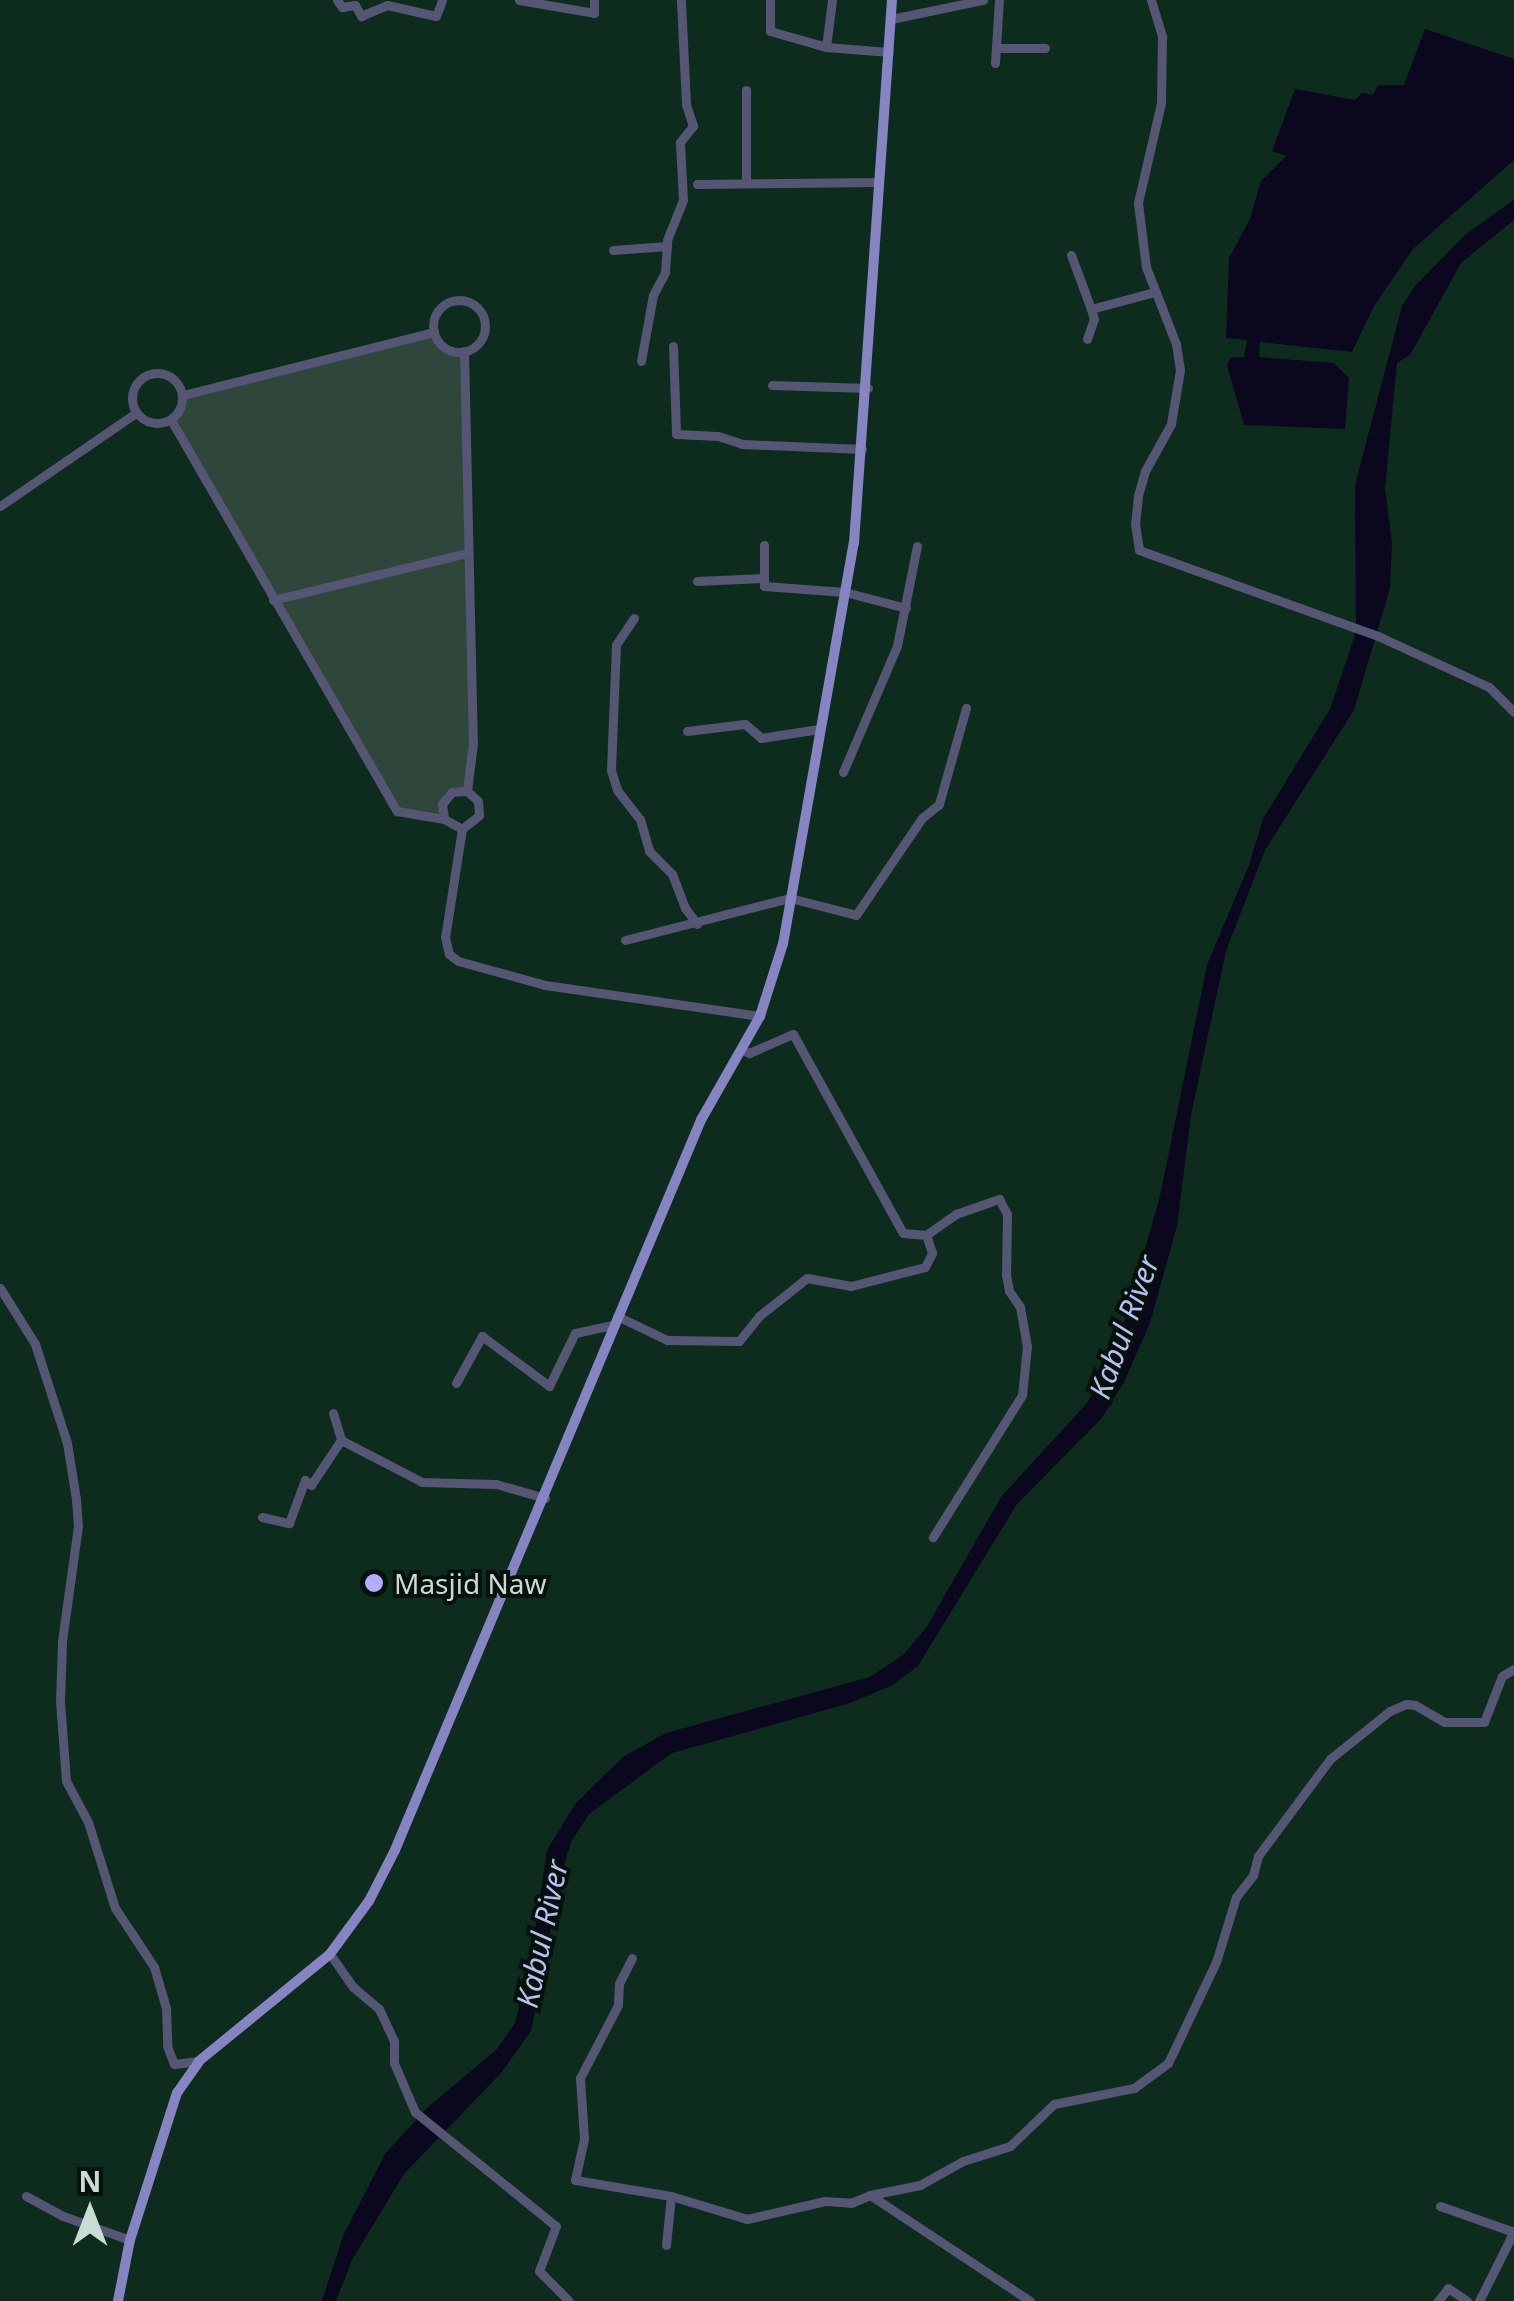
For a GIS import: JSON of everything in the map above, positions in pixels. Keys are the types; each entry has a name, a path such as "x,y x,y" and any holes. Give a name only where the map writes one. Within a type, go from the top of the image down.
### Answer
{"main road":[{"path":"118,2301 130,2240 177,2094 199,2061 330,1954 369,1901 395,1850 701,1120 760,1016 783,944 845,592 868,388 892,0"}],"street":[{"path":"337,0 342,7 356,3 362,16 387,5 436,16 442,0"},
{"path":"519,0 594,13 594,0"},
{"path":"641,361 653,296 662,284 666,246 683,200 680,142 693,126 686,104 680,0"},
{"path":"770,0 770,31 826,46 889,52"},
{"path":"826,46 832,0"},
{"path":"891,19 983,0"},
{"path":"995,63 999,0"},
{"path":"1152,0 1162,37 1162,103 1138,203 1154,292 1176,344 1180,370 1170,424 1145,471 1138,496 1135,524 1144,552 1378,636 1489,688 1514,712"},
{"path":"996,48 1045,48"},
{"path":"746,90 746,183"},
{"path":"697,184 879,182"},
{"path":"613,250 666,246"},
{"path":"1070,256 1094,319 1087,340"},
{"path":"1091,309 1154,292"},
{"path":"464,301 480,312 484,331 473,348 464,352 445,348 434,332 434,322 444,305 464,301"},
{"path":"183,396 434,332"},
{"path":"674,346 676,434 718,436 742,444 862,449"},
{"path":"464,352 473,743 467,792"},
{"path":"152,373 172,378 183,396 178,414 171,420 152,424 136,413 132,394 143,377 152,373"},
{"path":"772,385 868,388"},
{"path":"0,506 136,413"},
{"path":"171,420 397,811 444,819 462,829"},
{"path":"764,545 767,588 845,592 906,608"},
{"path":"843,772 897,646 917,546"},
{"path":"273,600 468,554"},
{"path":"696,582 764,578"},
{"path":"634,618 616,645 611,770 617,790 640,818 649,851 672,874 696,924"},
{"path":"625,940 790,898 851,915 859,912 922,818 939,804 966,708"},
{"path":"688,731 745,724 761,738 819,729"},
{"path":"444,819 446,797 467,792"},
{"path":"467,792 478,801 479,816 462,829 445,938 449,954 458,962 545,984 760,1016"},
{"path":"743,1050 749,1053 792,1034 903,1234 926,1235 956,1214 999,1199 1008,1214 1006,1276 1020,1307 1027,1346 1022,1395 933,1537"},
{"path":"456,1384 482,1336 549,1386 575,1334 615,1320 667,1340 739,1341 758,1316 808,1278 851,1286 924,1267 932,1258 926,1235"},
{"path":"0,1288 35,1344 67,1442 76,1499 77,1543 62,1642 60,1701 66,1781 88,1822 115,1908 154,1967 166,2008 167,2046 174,2064 199,2061"},
{"path":"333,1413 341,1440 422,1482 496,1484 545,1498"},
{"path":"262,1516 289,1523 305,1480 311,1485 341,1440"},
{"path":"632,1958 619,1984 618,2005 580,2078 584,2139 575,2180 671,2196 748,2219 825,2201 852,2203 920,2184 963,2161 1010,2146 1054,2104 1134,2088 1168,2063 1216,1962 1236,1897 1253,1875 1258,1856 1330,1759 1406,1704 1415,1704 1445,1722 1484,1722 1502,1676 1514,1669"},
{"path":"330,1954 354,1987 379,2009 394,2041 394,2063 415,2112 556,2226 539,2271 569,2301"},
{"path":"26,2196 63,2216 130,2240"},
{"path":"666,2245 671,2196"},
{"path":"870,2196 1030,2301"},
{"path":"1440,2206 1514,2232 1479,2301"},
{"path":"1438,2301 1448,2288 1467,2301"}],"green space":[{"path":"434,332 445,348 464,351 473,743 467,791 446,797 444,819 397,811 171,420 178,414 183,395"}],"water":[{"path":"1425,29 1514,59 1514,160 1413,249 1374,306 1352,352 1260,342 1259,357 1334,363 1349,378 1345,429 1244,425 1227,365 1230,358 1244,357 1247,340 1226,338 1229,258 1250,219 1261,181 1286,156 1272,151 1295,89 1355,100 1362,93 1373,95 1378,85 1404,85"},
{"name":"Kabul River","path":"1514,200 1514,220 1461,263 1410,355 1397,363 1385,488 1392,544 1390,588 1354,710 1265,850 1226,951 1191,1115 1177,1226 1150,1323 1124,1382 1101,1419 1017,1504 918,1666 893,1685 850,1703 672,1753 589,1814 571,1842 561,1875 531,2031 501,2073 404,2174 352,2260 336,2301 322,2301 343,2236 385,2154 427,2108 497,2049 515,2023 531,1958 547,1850 576,1803 623,1757 666,1733 870,1677 904,1654 926,1628 1001,1497 1088,1402 1123,1327 1160,1196 1207,965 1249,865 1263,819 1330,709 1356,632 1355,485 1402,306 1414,287 1466,234"}],"place":[{"name":"Masjid Naw","path":"374,1583"}]}
